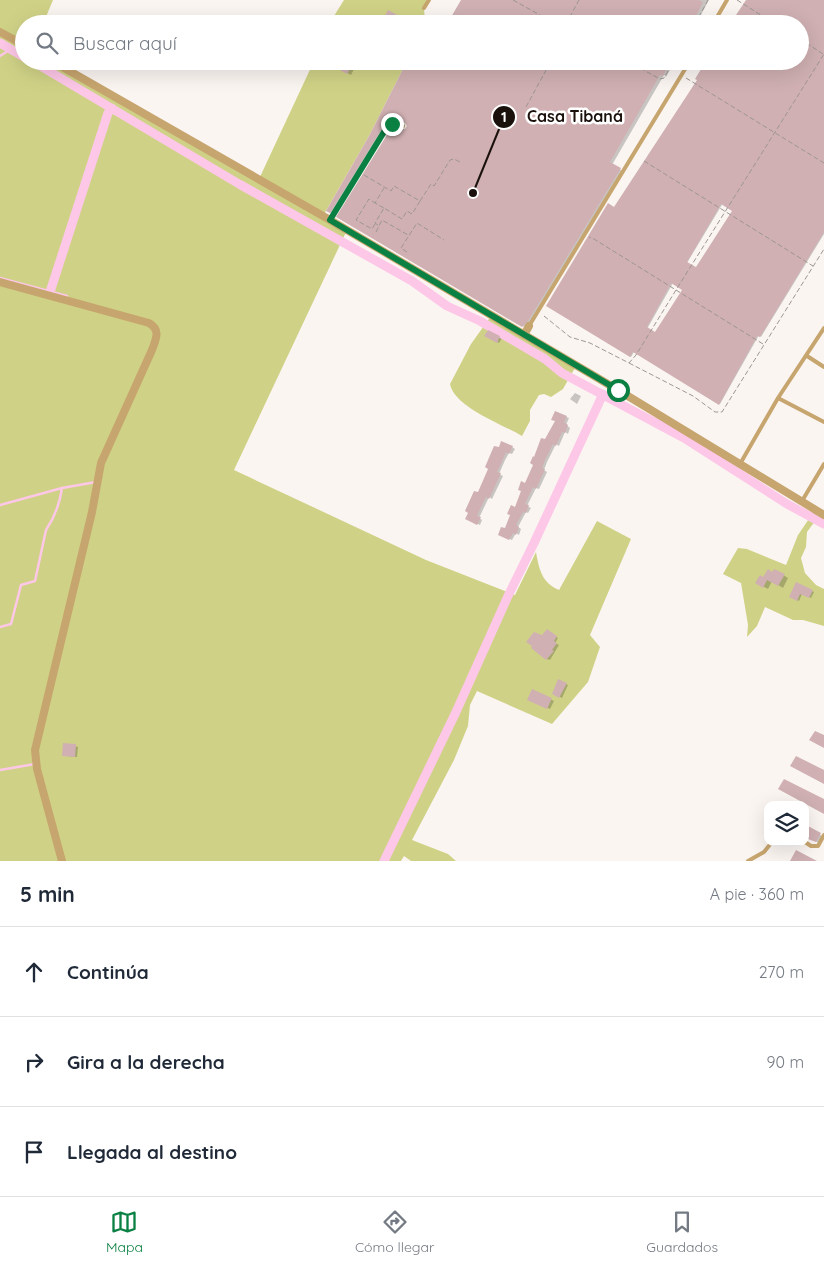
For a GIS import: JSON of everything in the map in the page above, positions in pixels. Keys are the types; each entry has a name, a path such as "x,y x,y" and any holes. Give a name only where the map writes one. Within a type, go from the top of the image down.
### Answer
{"street":[{"path":"0,32 15,40"},
{"path":"68,70 330,220 824,515"},
{"path":"0,282 149,323 155,326 157,332 152,350 101,463 92,512 35,750 39,778 62,861"},
{"path":"524,335 529,326"}],"lane":[{"path":"424,8 428,0"},
{"path":"718,15 727,0"},
{"path":"529,326 685,70"},
{"path":"330,220 387,127 392,124 403,126"},
{"path":"740,464 778,398 824,328"},
{"path":"807,356 824,367"},
{"path":"778,398 824,422"},
{"path":"802,502 824,464"},
{"path":"809,844 818,846 824,835"},
{"path":"748,861 764,852 769,846"}],"path":[{"path":"513,0 540,15"},
{"path":"571,15 580,0"},
{"path":"700,15 708,0"},
{"path":"737,0 761,15"},
{"path":"629,362 636,355 824,54 809,45"},
{"path":"526,107 546,70"},
{"path":"644,70 660,79 664,78 669,70"},
{"path":"682,75 824,163"},
{"path":"384,208 372,229 356,220 368,199 384,208 402,219 406,211 412,214 431,184 434,186 450,160 454,159 462,163"},
{"path":"644,161 814,266"},
{"path":"359,172 391,191 394,186 420,201"},
{"path":"375,203 384,187"},
{"path":"376,232 382,220 407,237"},
{"path":"375,223 379,226"},
{"path":"407,252 401,248 416,223 444,240"},
{"path":"584,236 594,239 764,344"},
{"path":"538,311 570,337 590,343 629,362 693,396 715,412 722,412 824,249"}],"green space":[{"path":"0,0 53,0 47,15 15,15 15,70 68,70 259,179 310,70 402,70 369,136 323,216 347,230 234,470 426,560 515,595 536,552 542,575 549,584 559,590 597,521 631,539 590,635 600,647 588,682 552,724 477,691 470,705 468,726 454,760 412,840 448,854 456,861 411,861 404,856 401,861 0,861"},
{"path":"344,0 428,0 424,8 424,15 335,15"},
{"path":"491,316 576,366 563,389 551,397 544,394 539,395 530,410 530,421 522,436 469,407 453,392 450,384 471,344"},
{"path":"815,510 821,513 807,532 806,547 801,558 805,573 816,585 824,589 824,626 803,620 793,620 765,607 757,626 747,637 748,625 741,583 723,574 738,548 747,549 786,565 798,535"}],"building":[{"path":"461,0 699,0 703,2 696,15 452,15"},
{"path":"746,0 824,0 824,232 760,337 757,336 719,405 633,352 630,357 546,306 608,203 614,207 697,80 695,79 700,70 809,70 809,15 736,15","holes":["721,204 732,211 696,267 687,262","671,283 682,290 655,332 647,327"]},
{"path":"388,10 397,15 386,15"},
{"path":"340,70 349,70 347,74"},
{"path":"402,70 666,70 663,76 660,75 610,162 621,168 528,321 522,327 336,217 390,130 393,128 405,129 407,126 405,123 392,120 384,125 330,213 326,211 369,136"},
{"path":"488,330 500,336 497,343 484,336"},
{"path":"555,411 567,416 564,422 568,425 565,433 562,432 556,446 553,444 545,460 542,468 545,469 536,489 533,487 525,504 529,505 526,513 523,512 516,525 519,527 516,535 513,533 509,540 498,535 501,527 505,528 510,515 507,514 511,505 515,507 521,491 518,490 521,481 525,483 533,465 530,463 541,438 545,439 555,421 551,420"},
{"path":"501,441 513,446 509,454 506,452 497,472 501,473 489,499 486,497 480,509 477,516 481,517 477,525 465,519 468,513 465,511 474,491 478,492 488,469 485,467 494,446 499,447"},
{"path":"768,569 772,572 774,569 785,574 778,586 767,580 763,588 755,583 760,575 763,577"},
{"path":"796,582 813,590 809,598 800,594 797,601 789,597"},
{"path":"547,629 557,636 554,641 557,643 552,650 554,651 546,660 526,642 534,632 542,635"},
{"path":"558,679 567,683 559,698 552,694"},
{"path":"532,689 552,698 547,709 527,700"},
{"path":"815,731 824,735 824,748 809,740"},
{"path":"63,743 76,744 75,757 62,756"},
{"path":"796,756 824,770 824,784 790,766"},
{"path":"784,779 824,799 824,814 809,806 809,801 800,801 778,789"},
{"path":"809,827 821,833 816,842 809,839"},
{"path":"796,850 817,861 790,861"}],"waterway":[{"path":"0,43 15,52"},
{"path":"0,56 11,49"},
{"path":"47,70 239,184 412,281 447,306 480,321 545,359 562,373 684,438 787,504 824,524"},
{"path":"50,292 108,113 112,108"},
{"path":"0,278 67,296"},
{"path":"384,861 456,712 603,394"},
{"path":"0,505 62,488 96,482"},
{"path":"0,627 11,624 21,585 35,581 46,530 56,510 62,488"},
{"path":"0,770 35,764"}],"place":[{"name":"Casa Tibaná","path":"473,193"}],"route":[{"path":"392,124 387,127 330,220 618,390"}]}
